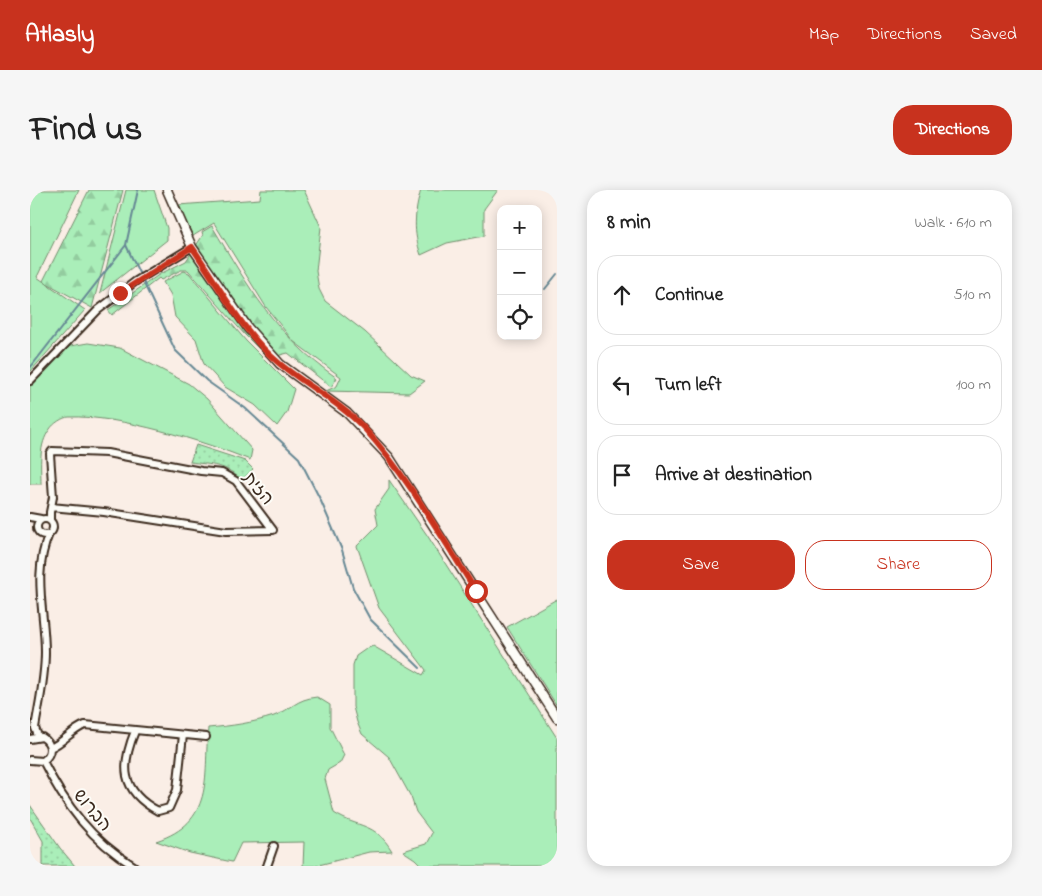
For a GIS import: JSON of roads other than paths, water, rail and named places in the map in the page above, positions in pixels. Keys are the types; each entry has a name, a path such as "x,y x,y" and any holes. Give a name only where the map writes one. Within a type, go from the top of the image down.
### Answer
{"main road":[{"path":"167,190 192,247 248,328 265,349 280,364 348,413 389,456 557,718"}],"street":[{"path":"30,381 98,310 136,281 192,247"},
{"name":"הזית","path":"50,520 51,507 53,497 49,460 52,451 107,453 230,476 273,530 226,532 104,512 51,507"},
{"path":"30,517 50,520 54,528 45,544 40,579 45,649 44,677 35,728 38,736 46,740 50,748 48,757 43,761 30,760"},
{"path":"37,530 37,525 41,519"},
{"path":"30,524 41,534 49,534"},
{"path":"50,748 62,743 75,730 86,725 206,737"},
{"path":"135,731 126,754 127,777 140,797 158,811 168,808 176,797 183,735"},
{"path":"30,739 38,736"},
{"name":"הברוש","path":"43,761 57,789 80,822 107,848 134,866"},
{"path":"267,866 274,846"}],"waterway":[{"path":"30,368 126,245 138,190"},
{"path":"126,245 175,350 207,381 245,408 299,458 320,499 342,550 353,588 370,619 420,668"},
{"path":"545,289 557,274"}]}
